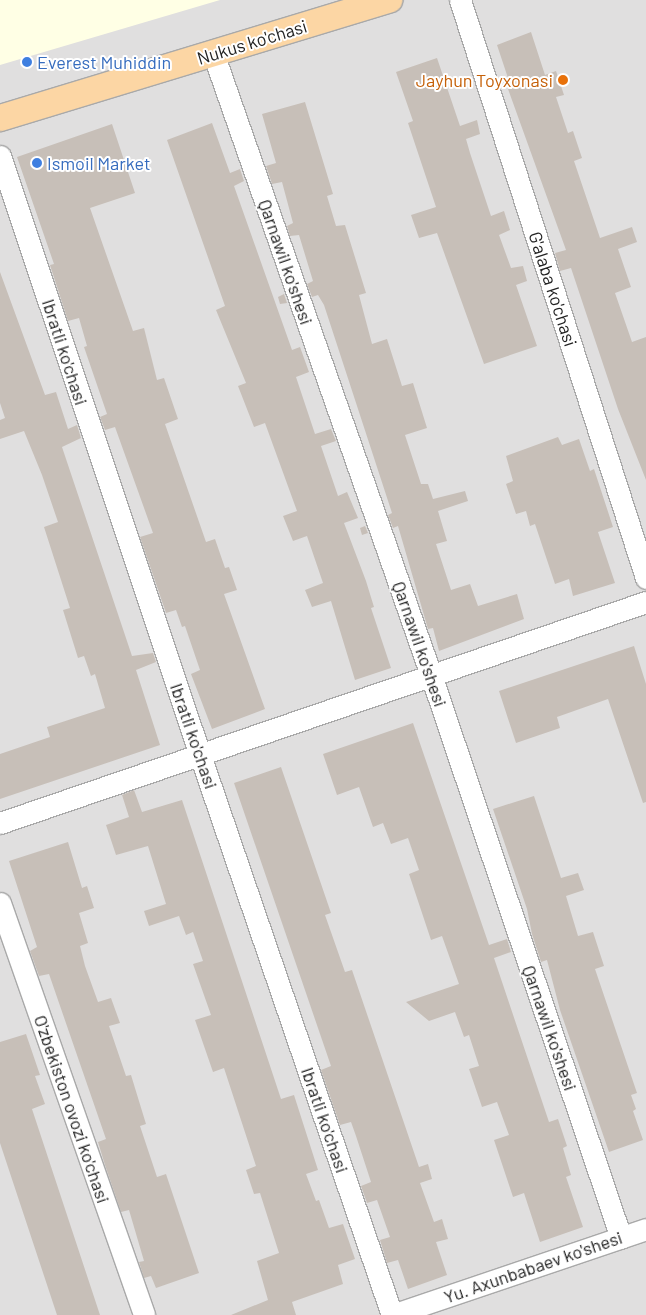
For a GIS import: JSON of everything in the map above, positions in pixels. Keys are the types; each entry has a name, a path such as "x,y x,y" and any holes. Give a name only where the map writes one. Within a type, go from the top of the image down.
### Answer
{"main road":[{"name":"Nukus ko'chasi","path":"0,118 389,0"}],"street":[{"name":"G'alaba ko'chasi","path":"460,0 646,578"},
{"name":"Qarnawil ko'shesi","path":"213,53 432,676 621,1238"},
{"name":"Ibratli ko'chasi","path":"0,156 200,755 392,1315"},
{"path":"0,823 646,602"},
{"name":"O'zbekiston ovozi ko'chasi","path":"0,903 144,1315"},
{"name":"Yu. Axunbabaev ko'shesi","path":"392,1315 646,1229"}],"shaded area":[{"path":"0,0 646,0 646,1315 0,1315"},
{"path":"0,0 220,0 0,65"}],"building":[{"path":"531,32 545,75 556,71 564,95 556,97 568,133 573,131 582,158 574,161 600,238 632,227 637,242 618,249 631,287 615,293 632,342 646,337 646,480 618,409 571,268 560,271 555,253 566,250 508,89 511,87 497,45"},
{"path":"437,58 460,126 477,120 480,134 466,139 491,216 504,211 510,230 499,235 511,268 523,266 527,281 516,285 537,346 484,364 437,233 419,238 411,215 436,207 408,123 413,121 396,72"},
{"path":"305,102 333,194 327,196 336,226 345,225 366,293 359,295 372,344 387,339 402,386 413,383 427,428 405,435 421,484 428,484 433,499 465,491 468,501 438,511 447,541 436,544 451,590 470,584 478,606 517,594 524,619 439,651 433,628 428,629 398,526 393,528 388,515 392,513 324,305 318,295 312,297 307,284 313,281 299,235 290,236 287,226 293,223 282,182 272,184 266,166 276,163 262,114"},
{"path":"212,123 230,173 240,169 244,181 234,186 292,350 300,347 309,372 296,377 315,434 331,429 336,441 321,446 338,496 347,492 358,518 344,523 366,581 374,607 371,608 391,668 355,680 331,601 312,607 305,590 323,583 307,536 293,541 283,516 297,511 265,423 254,427 238,386 246,383 216,310 225,306 167,140"},
{"path":"112,124 135,193 90,208 133,331 144,328 157,380 164,378 178,419 165,424 206,542 215,539 225,568 229,567 237,590 224,594 265,709 212,729 191,674 200,670 185,626 182,627 176,610 166,613 140,537 153,533 115,427 105,430 100,417 107,414 84,347 87,346 79,318 68,321 50,265 54,264 17,157"},
{"path":"0,272 45,395 56,392 68,429 77,425 81,438 62,447 132,656 153,653 156,662 136,670 160,745 0,799 0,754 50,737 47,727 105,708 95,674 91,676 84,656 78,658 63,610 70,608 44,527 58,522 42,475 24,431 0,439 0,420 5,418 0,403"},
{"path":"284,294 287,303 280,304 278,297"},
{"path":"558,437 562,445 579,439 590,471 594,469 613,527 598,532 615,583 573,596 569,579 555,584 535,524 530,526 526,511 516,514 506,484 513,481 506,456"},
{"path":"365,526 368,533 362,535 360,528"},
{"path":"634,646 646,684 646,802 643,803 608,699 557,717 560,728 516,743 499,691"},
{"path":"413,723 489,945 507,939 511,952 494,958 549,1122 558,1119 567,1146 563,1148 571,1175 566,1177 583,1227 540,1242 524,1193 513,1197 494,1140 509,1135 497,1102 482,1107 469,1069 479,1066 469,1035 464,1037 455,1012 429,1021 406,1002 459,984 442,936 431,940 409,874 419,870 408,838 391,844 383,823 373,827 359,787 337,795 323,754"},
{"path":"281,767 331,913 325,915 345,972 352,970 419,1167 428,1164 432,1179 420,1183 434,1222 442,1219 448,1239 436,1242 447,1275 408,1289 398,1260 387,1263 380,1240 390,1237 377,1200 367,1203 361,1186 371,1182 356,1136 351,1122 340,1125 321,1070 331,1066 234,783"},
{"path":"134,790 142,812 182,800 281,1099 294,1095 318,1170 306,1174 316,1201 319,1200 329,1228 343,1224 355,1259 338,1265 343,1284 292,1302 296,1315 231,1315 268,1300 257,1261 279,1253 260,1193 254,1194 246,1170 256,1166 224,1068 213,1072 195,1020 211,1015 193,964 203,961 193,932 186,935 179,916 149,926 144,911 166,904 148,846 116,855 106,825 129,817 122,795"},
{"path":"534,796 561,878 578,873 584,890 566,896 578,936 593,932 604,966 595,969 637,1093 631,1095 636,1109 633,1111 643,1140 609,1152 560,1010 547,960 541,962 532,934 527,909 493,809"},
{"path":"68,842 82,888 87,886 94,908 79,913 88,943 80,946 85,966 98,1002 111,998 120,1023 109,1026 126,1076 131,1075 146,1124 140,1126 157,1177 166,1174 199,1273 156,1288 151,1276 144,1278 139,1262 144,1261 129,1210 121,1212 98,1142 106,1139 49,974 39,976 30,951 37,947 9,861"},
{"path":"26,1034 40,1075 35,1076 45,1104 32,1109 100,1315 57,1315 0,1143 0,1042"}],"place":[{"name":"Everest Muhiddin","path":"27,62"},
{"name":"Jayhun Toyxonasi","path":"563,80"},
{"name":"Ismoil Market","path":"37,163"}]}
